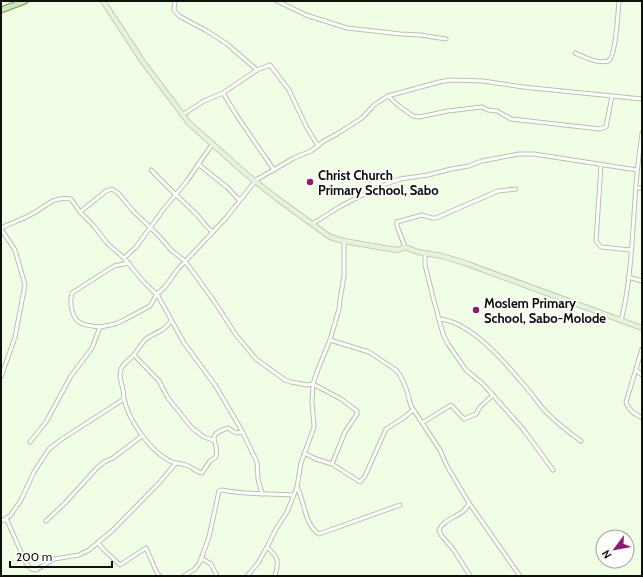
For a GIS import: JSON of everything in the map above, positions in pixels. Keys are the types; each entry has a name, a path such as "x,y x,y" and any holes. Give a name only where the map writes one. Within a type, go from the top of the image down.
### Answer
{"main road":[{"path":"1,10 25,1"}],"street":[{"path":"103,1 143,62 189,123 246,174 256,180 287,207 330,237 344,241 398,250 406,247 418,252 451,258 642,328"},
{"path":"175,1 174,10 179,16 227,44 257,70"},
{"path":"277,1 306,15 348,28 446,39"},
{"path":"575,54 598,60 608,60 612,57 619,1"},
{"path":"182,115 204,101 223,93 257,70 270,65 289,90 306,126 318,146"},
{"path":"129,263 114,266 72,293 72,312 79,322 84,325 100,327 101,325 115,324 141,312 150,306 185,261 232,212 240,199 256,180 311,151 362,118 374,105 388,96 438,82 451,80 482,81 523,87 642,99"},
{"path":"223,93 274,170"},
{"path":"388,96 413,116 419,117 448,111 482,107 488,110 497,111 511,119 600,129 606,127 612,96"},
{"path":"621,321 626,300 637,170 641,151 642,133"},
{"path":"124,258 136,246 187,181 213,143"},
{"path":"312,224 341,206 390,182 469,166 482,161 528,154 637,170"},
{"path":"198,164 240,199"},
{"path":"601,165 596,241 602,247 631,250"},
{"path":"152,170 195,212 208,229 213,232"},
{"path":"636,188 642,188"},
{"path":"80,212 106,191 112,189 118,193 134,212 172,251 185,261 236,335 256,359 285,380 307,385 313,384 341,399 357,412 345,432 332,464"},
{"path":"406,247 397,226 397,222 422,215 436,218 498,192 516,189"},
{"path":"1,377 3,366 15,338 25,285 15,250 1,228 32,214 52,201 60,198 71,199 80,212 93,225 107,243 124,258 153,291 158,294 171,322 191,354 225,402 258,462 258,478 262,494"},
{"path":"344,241 344,276 339,309 330,340 313,384 312,402 314,427 304,453 299,472 298,488 310,526 319,534 400,505"},
{"path":"425,253 426,272 445,339 452,351 466,370 483,384 523,429 553,470"},
{"path":"628,277 642,282"},
{"path":"439,319 448,320 460,325 477,337 505,363 546,412 581,440"},
{"path":"171,322 162,330 148,337 134,355 126,362 119,375 124,399 142,436 168,460 175,464 185,465 202,473 210,461 216,457 217,451 213,440 216,434 228,428 236,433 242,432"},
{"path":"30,442 46,422 71,376 92,348 100,327"},
{"path":"330,340 369,352 396,370 402,380 413,410 440,450 447,466 469,503 520,576"},
{"path":"642,348 627,404 632,412 642,418"},
{"path":"134,355 159,381 168,398 192,428 204,437 213,440"},
{"path":"636,370 642,375"},
{"path":"422,422 451,405 464,419 476,414 480,407 493,395"},
{"path":"1,520 5,520 10,516 21,500 34,472 49,449 124,399"},
{"path":"304,453 332,464 360,482 365,476 386,429 413,410"},
{"path":"46,520 65,503 97,468 142,436"},
{"path":"6,518 26,563 33,570 54,559 79,554 89,550 154,488 175,464"},
{"path":"247,576 258,563 268,547 276,529 287,512 293,495 298,488"},
{"path":"184,576 195,569 206,548 219,491 293,495"},
{"path":"469,503 466,509 441,526 439,530 440,535 453,549 469,574"},
{"path":"98,543 120,565 146,548 157,574 160,576"},
{"path":"268,547 278,559 275,576"},
{"path":"201,558 211,564 217,576"}],"place":[{"name":"Christ Church Primary School, Sabo","path":"310,182"},
{"name":"Moslem Primary School, Sabo-Molode","path":"476,310"}]}
